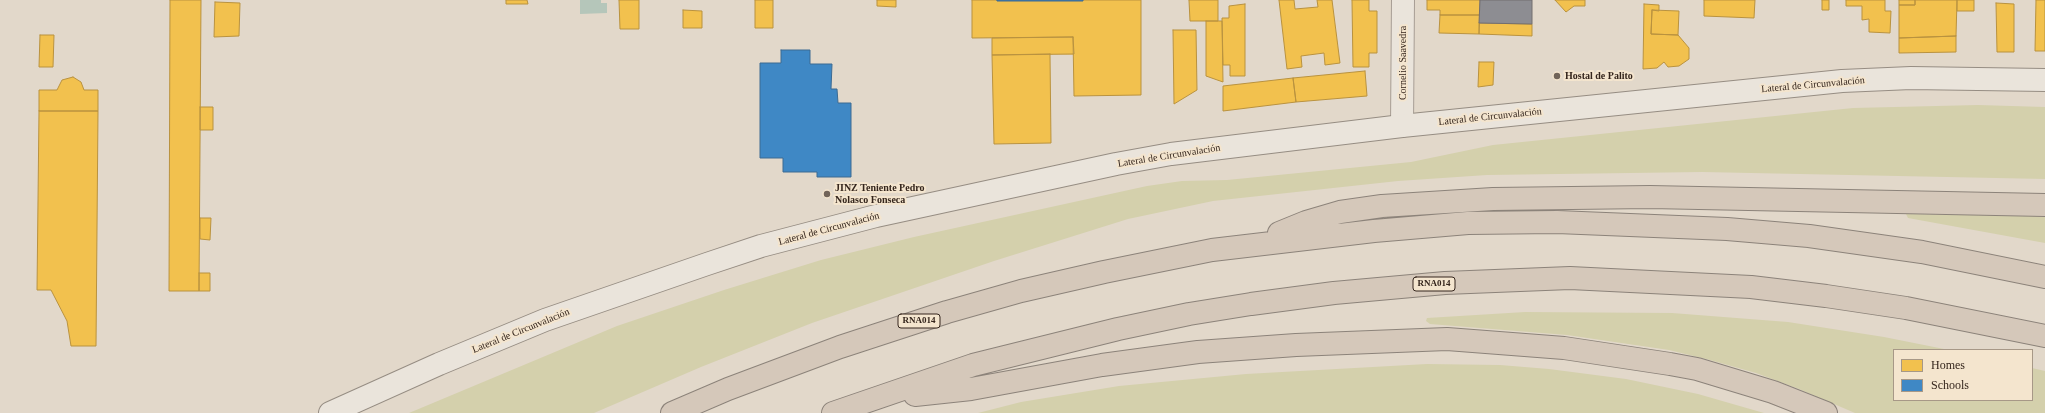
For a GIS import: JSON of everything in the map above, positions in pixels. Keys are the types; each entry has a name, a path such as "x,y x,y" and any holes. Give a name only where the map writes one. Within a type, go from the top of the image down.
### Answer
{"highway":[{"path":"1253,244 1306,222 1340,212 1382,206 1493,199 1650,197 2045,204"},
{"name":"RNA014","path":"672,413 728,389 807,359 947,312 1021,291 1104,272 1253,244 1374,231 1468,224 1557,222 1686,227 1802,236 1922,252 2045,277"},
{"name":"RNA014","path":"833,413 974,365 1027,351 1189,314 1334,293 1481,281 1570,278 1751,287 1906,308 2045,336"},
{"path":"872,400 971,389 1102,364 1198,352 1296,345 1446,339 1564,348 1670,364 1725,377 1773,392 1826,413"}],"street":[{"name":"Cornelio Saavedra","path":"1402,126 1403,0"},
{"name":"Lateral de Circunvalación","path":"330,413 493,341 597,301 728,257 807,234 927,204 1146,158 1402,126 1842,82 1911,78 2045,80"}],"shaded area":[{"path":"580,0 601,0 601,3 607,3 607,13 580,14"},
{"path":"1978,105 2045,107 2045,179 1702,172 1487,175 1398,181 1213,201 1128,219 994,261 812,323 701,367 594,413 409,413 617,326 724,290 821,260 914,237 1147,186 1182,181 1227,180 1411,162 1493,145 1853,108"},
{"path":"1906,214 2045,216 2045,243 1908,218"},
{"path":"1525,312 1672,313 1788,322 1884,337 1944,349 1893,349 1893,401 2033,401 2033,368 2045,371 2045,413 1855,413 1799,389 1756,373 1669,350 1567,335 1430,324 1426,321 1427,318"},
{"path":"1427,364 1500,365 1549,369 1626,379 1698,394 1764,413 978,413 1021,402 1119,386 1246,374"}],"building: Homes":[{"path":"170,0 201,0 199,291 169,291"},
{"path":"506,0 527,0 528,4 506,4"},
{"path":"619,0 639,0 639,29 620,29"},
{"path":"755,0 773,0 773,28 755,28"},
{"path":"877,0 896,0 896,7 877,6"},
{"path":"972,0 1141,0 1141,95 1074,96 1073,37 972,38"},
{"path":"1189,0 1218,0 1218,21 1190,21"},
{"path":"1279,0 1294,0 1295,9 1318,7 1317,0 1332,0 1340,63 1325,65 1324,53 1301,56 1302,67 1287,69"},
{"path":"1352,0 1369,0 1369,11 1377,11 1377,53 1369,53 1369,67 1353,67"},
{"path":"1427,0 1480,0 1480,15 1440,15 1440,10 1427,10"},
{"path":"1555,0 1585,0 1585,6 1574,6 1566,12"},
{"path":"1704,0 1755,0 1754,18 1704,16"},
{"path":"1822,0 1829,0 1829,10 1822,10"},
{"path":"1846,0 1885,0 1885,11 1891,11 1890,33 1869,32 1869,19 1862,20 1862,6 1846,6"},
{"path":"1899,0 1915,0 1915,5 1899,5"},
{"path":"1915,0 1957,0 1956,36 1899,38 1899,5 1915,5"},
{"path":"1957,0 1974,0 1974,11 1957,11"},
{"path":"2036,0 2045,0 2045,51 2035,51"},
{"path":"215,2 240,3 239,36 214,37"},
{"path":"1996,3 2014,4 2014,52 1997,52"},
{"path":"1245,4 1245,76 1230,76 1230,65 1223,65 1222,18 1229,18 1229,6"},
{"path":"1644,4 1659,5 1659,11 1652,10 1651,34 1678,35 1689,48 1689,59 1679,66 1668,67 1664,62 1657,68 1643,69"},
{"path":"683,10 702,11 702,28 683,28"},
{"path":"1652,10 1679,11 1678,35 1651,34"},
{"path":"1440,15 1480,15 1479,34 1439,33"},
{"path":"1206,21 1222,21 1223,82 1206,76"},
{"path":"1479,23 1532,24 1532,36 1479,34"},
{"path":"1173,30 1196,30 1197,90 1174,104"},
{"path":"40,35 54,35 53,67 39,67"},
{"path":"1956,36 1956,52 1899,53 1899,38"},
{"path":"1073,37 1074,54 992,55 992,38"},
{"path":"1050,54 1051,143 994,144 992,55"},
{"path":"1479,62 1494,62 1493,85 1478,87"},
{"path":"1365,71 1367,96 1296,102 1293,78"},
{"path":"73,77 81,82 84,90 98,90 98,111 39,111 39,90 57,90 62,80"},
{"path":"1293,78 1296,102 1223,111 1223,86"},
{"path":"200,107 213,107 213,130 200,130"},
{"path":"39,111 98,111 96,346 71,346 67,321 51,290 37,290"},
{"path":"200,218 211,218 210,240 200,239"},
{"path":"199,273 210,273 210,291 199,291"}],"building: Schools":[{"path":"1083,0 1083,1 997,1"},
{"path":"781,50 810,50 810,64 832,64 831,89 837,89 838,103 851,103 851,177 817,177 817,172 783,172 783,158 760,158 760,63 781,63"}],"building: Industry":[{"path":"1480,0 1532,0 1532,24 1479,23"}],"place":[{"name":"Hostal de Palito","path":"1557,76"},
{"name":"JINZ Teniente Pedro Nolasco Fonseca","path":"827,194"}]}
